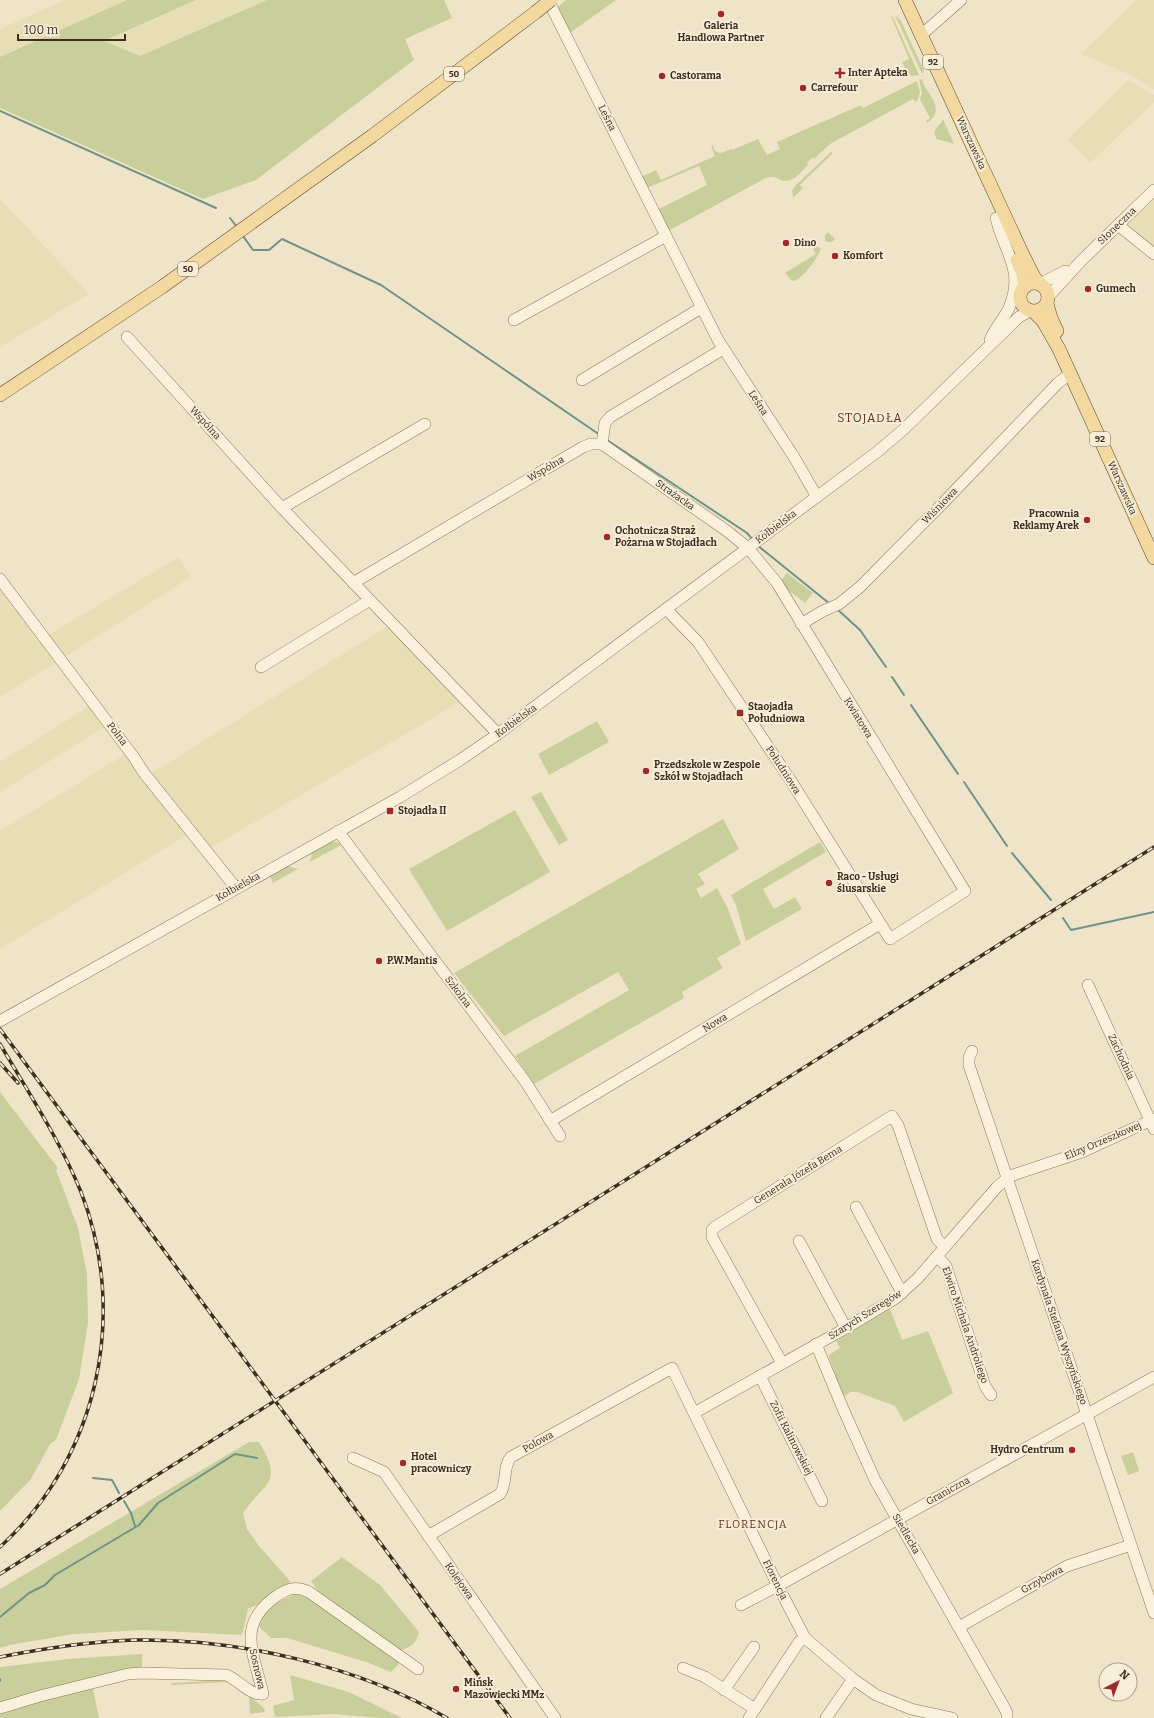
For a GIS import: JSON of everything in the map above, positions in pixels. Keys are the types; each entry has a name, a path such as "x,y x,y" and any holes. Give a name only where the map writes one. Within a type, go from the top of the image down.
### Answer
{"main road":[{"name":"50","path":"0,395 162,287 372,136 536,12 549,0"},
{"name":"Warszawska","path":"897,0 996,218 1016,257 1023,274 1025,287"},
{"name":"Warszawska","path":"905,0 1022,253 1034,277 1040,284"},
{"path":"1020,300 1021,293 1025,287 1033,283 1040,284"},
{"name":"92","path":"1040,284 1044,287 1048,300"},
{"name":"92","path":"1020,300 1023,307 1032,311"},
{"name":"Warszawska","path":"1048,300 1050,318 1154,544"},
{"path":"1032,311 1043,309 1048,300"},
{"name":"Warszawska","path":"1032,311 1043,321 1052,337 1154,558"}],"street":[{"name":"Leśna","path":"549,0 701,308 723,349 794,457 817,497"},
{"path":"920,34 927,30 961,0"},
{"name":"Słoneczna","path":"1048,300 1081,261 1154,190"},
{"path":"990,340 994,331 1009,309 1015,285 1012,258 996,218"},
{"path":"1118,226 1154,254"},
{"path":"514,320 666,236"},
{"name":"Słoneczna","path":"1040,284 1053,279 1081,261"},
{"name":"Kołbielska","path":"983,351 1013,312 1020,300"},
{"path":"582,380 701,308"},
{"name":"Kołbielska","path":"3,1019 422,784 498,734 752,544 870,458 903,430 983,351 1019,318 1032,311"},
{"name":"Wspólna","path":"127,337 282,508 498,734"},
{"path":"602,440 605,423 610,417 723,349"},
{"name":"Wiśniowa","path":"801,624 835,606 892,555 1058,383 1070,374"},
{"path":"282,508 425,424"},
{"name":"Wspólna","path":"353,583 583,447 602,440"},
{"name":"Strażacka","path":"602,440 727,530 752,544"},
{"name":"Kwiatowa","path":"752,544 965,891 890,939"},
{"name":"Polna","path":"0,578 157,790 236,888"},
{"path":"261,667 370,600"},
{"name":"Południowa","path":"666,609 698,642 791,781 890,939"},
{"name":"Szkolna","path":"338,831 525,1081 560,1136"},
{"name":"Nowa","path":"550,1121 880,924"},
{"name":"Zachodnia","path":"1088,985 1153,1123"},
{"name":"Kardynała Stefana Wyszyńskiego","path":"972,1051 969,1058 969,1065 1154,1613"},
{"name":"Generała Józefa Bema","path":"782,1363 712,1237 712,1230 715,1227 892,1116 898,1125 937,1239 945,1247"},
{"name":"Elizy Orzeszkowej","path":"1007,1179 1010,1176 1082,1152 1153,1123"},
{"name":"Szarych Szeregów","path":"694,1413 846,1328 902,1293 918,1278 997,1187 1007,1179"},
{"path":"856,1207 902,1293"},
{"path":"799,1241 846,1328"},
{"name":"Elwiro Michała Androliego","path":"937,1256 946,1266 985,1386 992,1395"},
{"name":"Siedlecka","path":"816,1344 865,1459 897,1519 1005,1709 1007,1718"},
{"name":"Florencja","path":"672,1368 778,1586 805,1638 853,1679 876,1695 886,1700 911,1708 952,1718"},
{"name":"Polowa","path":"428,1536 500,1494 505,1483 507,1462 511,1457 672,1368"},
{"name":"Zofii Kalinowskiej","path":"760,1376 822,1501"},
{"name":"Graniczna","path":"741,1605 1154,1378"},
{"name":"Kolejowa","path":"353,1458 384,1472 555,1718"},
{"name":"Grzybowa","path":"959,1627 1067,1566 1131,1545"},
{"name":"Sosnowa","path":"0,1708 111,1678 141,1673 226,1675 238,1680 251,1691 259,1695 263,1694 252,1645 252,1626 258,1613 263,1607 276,1596 292,1588 302,1589 309,1592 362,1631 418,1669"},
{"path":"683,1668 705,1678 724,1690 752,1714 799,1642 805,1638"},
{"path":"724,1690 754,1647"},
{"path":"826,1718 853,1679"}],"shaded area":[{"path":"65,0 127,0 0,57 0,29"},
{"path":"196,0 267,0 140,56 103,42"},
{"path":"1136,0 1154,0 1154,89 1133,76 1081,54"},
{"path":"1128,80 1154,95 1154,102 1090,163 1068,139"},
{"path":"1154,195 1154,251 1124,225"},
{"path":"0,199 89,294 0,347"},
{"path":"179,557 191,577 63,658 47,636"},
{"path":"0,587 57,662 0,697"},
{"path":"388,626 460,702 207,850 149,775"},
{"path":"90,706 104,727 0,792 0,762"},
{"path":"126,754 187,835 0,949 0,831"}],"green space":[{"path":"127,0 196,0 104,41 140,56 267,0 444,0 452,18 405,39 414,60 256,180 203,199 0,108 0,57"},
{"path":"566,0 616,0 567,35 558,7"},
{"path":"895,15 901,21 924,71 922,74"},
{"path":"891,16 893,17 919,75 912,76 908,74 902,62 909,59"},
{"path":"922,79 925,88 936,107 936,111 932,119 927,123 926,121 930,118 920,99 922,93 919,80"},
{"path":"917,81 920,93 916,102 913,99 830,144 814,159 813,157 800,174 793,179 785,181 774,177 766,178 668,231 657,210 707,185 699,166 647,188 641,177 656,170 661,180 715,156 711,146 713,145 715,151 721,153 758,139 767,155 780,149 777,142 861,105 863,108"},
{"path":"943,119 954,144 937,139 935,136 935,130"},
{"path":"831,152 833,153 800,185 803,188 793,198 792,191 795,186"},
{"path":"828,232 835,239 832,242 827,242 825,240 825,235"},
{"path":"817,246 821,249 813,263 805,273 796,280 792,281 785,273 816,254 813,249"},
{"path":"787,573 813,593 805,603 779,583"},
{"path":"597,721 609,742 549,775 538,754"},
{"path":"541,792 568,840 559,845 531,797"},
{"path":"515,810 550,872 447,931 409,869"},
{"path":"723,819 739,849 698,874 705,884 696,889 701,898 717,888 728,909 741,944 717,958 723,968 682,992 684,998 534,1084 515,1056 629,990 618,972 504,1036 454,973"},
{"path":"331,842 337,842 341,845 310,862 312,853"},
{"path":"820,842 826,852 763,889 774,909 795,897 802,909 746,941 736,905 731,895"},
{"path":"288,866 298,869 273,883 270,876"},
{"path":"0,1092 58,1168 56,1170 78,1228 87,1274 88,1323 79,1379 56,1440 50,1444 31,1479 0,1511"},
{"path":"890,1309 902,1340 928,1331 953,1393 904,1422 895,1406 857,1392 850,1392 845,1396 842,1394 829,1357 829,1355 840,1348 836,1341"},
{"path":"249,1442 259,1442 267,1456 271,1475 269,1482 243,1513 247,1529 259,1546 290,1581 263,1602 248,1609 242,1635 143,1630 74,1634 0,1648 0,1589"},
{"path":"1133,1452 1139,1471 1128,1475 1121,1456"},
{"path":"342,1557 380,1585 419,1632 416,1639 407,1648 399,1651 322,1597 311,1581"},
{"path":"297,1594 309,1595 399,1659 398,1665 391,1672 366,1662 287,1638 271,1638 257,1625 274,1605 290,1596"},
{"path":"142,1654 142,1671 0,1706 0,1667 67,1659"},
{"path":"290,1675 349,1692 402,1718 380,1718 333,1714 275,1717 273,1706 294,1700"},
{"path":"229,1680 229,1682 172,1685 171,1683"},
{"path":"92,1685 99,1718 0,1718 0,1710"},
{"path":"249,1695 265,1709 264,1712 250,1714"}],"waterway":[{"path":"0,111 216,208"},
{"path":"230,218 237,227"},
{"path":"243,236 253,250 269,250 282,239 381,285 600,435"},
{"path":"607,440 747,533 753,540"},
{"path":"757,545 830,604"},
{"path":"837,609 860,630 886,667"},
{"path":"892,677 904,695"},
{"path":"911,705 958,774"},
{"path":"964,782 1007,846"},
{"path":"1012,853 1051,900"},
{"path":"1063,918 1071,930 1154,912"},
{"path":"0,1617 29,1593 45,1585 55,1575 139,1525 158,1503 235,1454 257,1458"},
{"path":"93,1478 112,1480 119,1493"},
{"path":"124,1501 131,1513 135,1526"}],"railway":[{"path":"0,1574 1154,847"},
{"path":"0,1029 510,1718"},
{"path":"0,1044 54,1135 81,1192 95,1239 102,1287 102,1335 95,1382 81,1428 61,1471 34,1511 0,1547"},
{"path":"0,1063 18,1083"},
{"path":"0,1657 104,1642 138,1640 217,1644 298,1659 337,1670 376,1684 413,1700 447,1718"}],"place":[{"name":"Galeria Handlowa Partner","path":"721,14"},
{"name":"Inter Apteka","path":"840,73"},
{"name":"Castorama","path":"662,76"},
{"name":"Carrefour","path":"803,88"},
{"name":"Dino","path":"786,243"},
{"name":"Komfort","path":"835,256"},
{"name":"Gumech","path":"1088,289"},
{"name":"Pracownia Reklamy Arek","path":"1087,520"},
{"name":"Ochotnicza Straż Pożarna w Stojadłach","path":"607,537"},
{"name":"Staojadła Południowa","path":"740,713"},
{"name":"Przedszkole w Zespole Szkół w Stojadłach","path":"646,771"},
{"name":"Stojadła II","path":"390,811"},
{"name":"Raco - Usługi ślusarskie","path":"829,883"},
{"name":"P.W.Mantis","path":"379,961"},
{"name":"Hydro Centrum","path":"1072,1450"},
{"name":"Hotel pracowniczy","path":"403,1463"},
{"name":"Mińsk Mazowiecki MMz","path":"456,1689"}],"district":[{"name":"STOJADŁA","path":"870,418"},
{"name":"FLORENCJA","path":"753,1524"}]}
